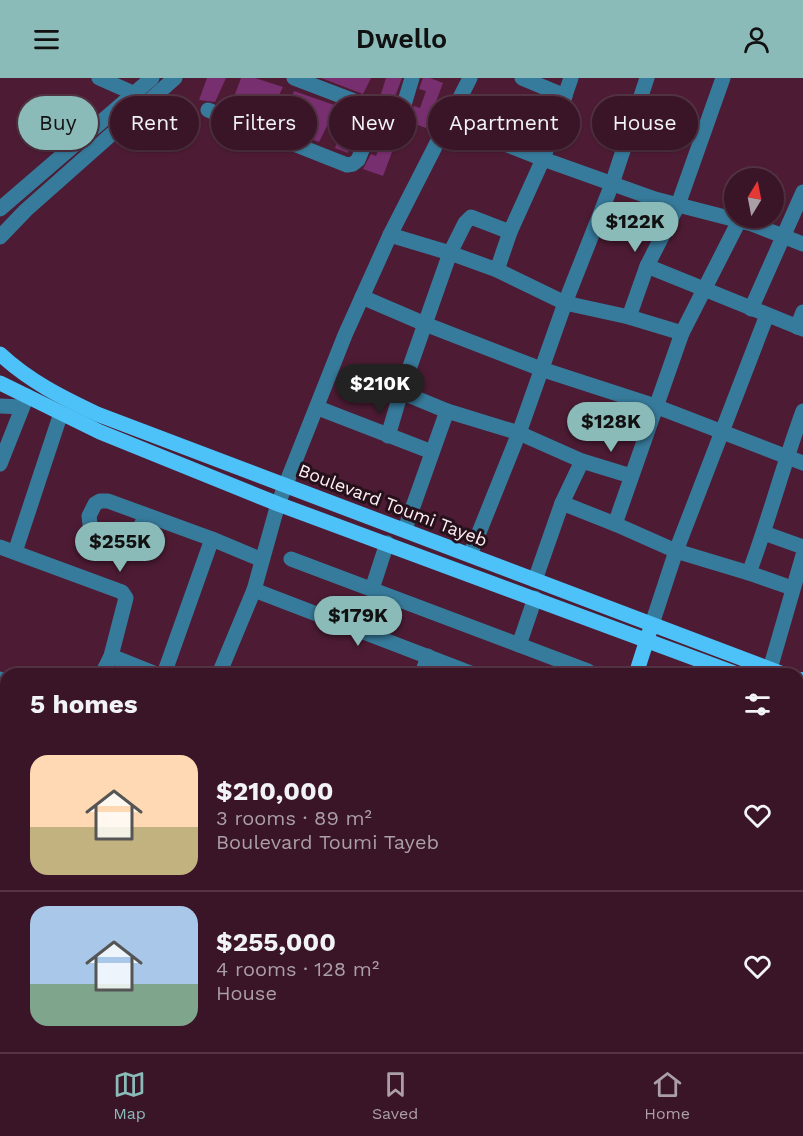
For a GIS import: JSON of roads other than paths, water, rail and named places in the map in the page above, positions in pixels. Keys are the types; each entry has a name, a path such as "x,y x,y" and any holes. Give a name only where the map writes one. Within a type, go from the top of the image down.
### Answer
{"main road":[{"name":"Boulevard Toumi Tayeb","path":"0,354 18,370 45,388 96,414 535,580 725,668"},
{"name":"Boulevard Toumi Tayeb","path":"0,383 25,402 61,413 100,432 278,504 535,598 766,668"},
{"path":"638,668 650,632"}],"street":[{"path":"99,78 133,93"},
{"path":"0,209 152,78"},
{"path":"0,237 26,210 175,78"},
{"path":"294,78 341,96"},
{"path":"407,96 412,78"},
{"path":"460,96 470,78"},
{"path":"522,78 565,96 571,78"},
{"path":"470,555 519,433 565,303 612,184 647,78"},
{"path":"629,317 647,266 678,205 723,78"},
{"path":"208,110 347,165 358,160 362,150"},
{"path":"222,668 254,590 278,504 318,408 345,335 433,150"},
{"path":"520,150 612,184 724,217"},
{"path":"497,270 510,232 546,150"},
{"path":"751,309 803,192"},
{"path":"388,436 401,392 450,253 465,223 471,217 510,232"},
{"path":"615,524 682,333 737,228"},
{"path":"762,228 803,244"},
{"path":"390,236 450,253 497,270 565,303 629,317 682,333"},
{"path":"647,266 800,328 803,312"},
{"path":"362,297 541,369 655,406 803,464"},
{"path":"650,632 676,551 767,315"},
{"path":"401,392 447,411 519,433 582,461 631,476"},
{"path":"0,406 25,402"},
{"path":"0,464 25,402"},
{"path":"318,408 432,452"},
{"path":"405,529 447,411"},
{"path":"749,573 803,411"},
{"path":"15,552 61,413"},
{"path":"535,580 562,503 582,461"},
{"path":"562,503 676,551 792,588"},
{"path":"146,515 262,560"},
{"path":"764,533 803,547"},
{"path":"167,668 212,539"},
{"path":"372,589 387,543"},
{"path":"0,547 122,592 126,598 111,656 105,668"},
{"path":"777,668 792,588 803,555"},
{"path":"291,559 580,668"},
{"path":"254,590 458,668"},
{"path":"519,645 535,598"},
{"path":"111,656 141,668"},
{"path":"424,668 428,656"}]}
